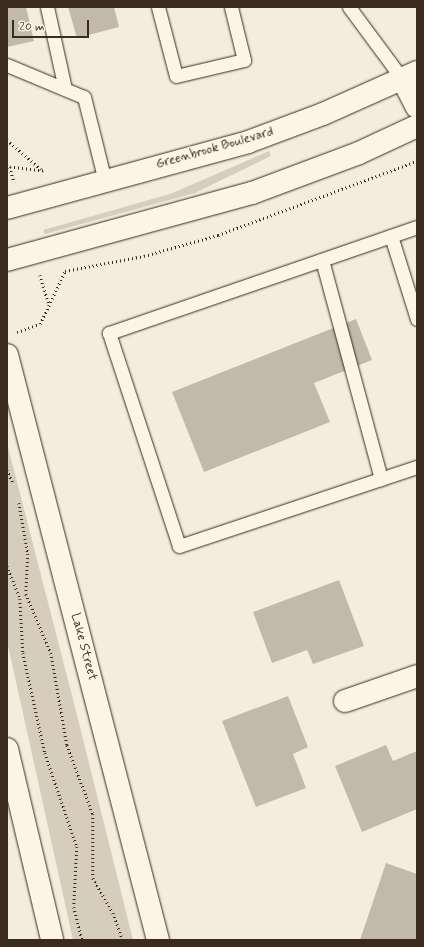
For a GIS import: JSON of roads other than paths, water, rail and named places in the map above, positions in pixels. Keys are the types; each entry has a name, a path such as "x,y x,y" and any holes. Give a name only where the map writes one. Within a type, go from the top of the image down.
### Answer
{"main road":[{"path":"410,76 417,107"},
{"name":"Greenbrook Boulevard","path":"7,208 248,142 410,76"},
{"path":"7,260 252,193 359,153 417,126"},
{"name":"Lake Street","path":"7,355 158,940"},
{"path":"345,701 417,676"},
{"path":"7,750 52,940"}],"lane":[{"path":"46,7 65,89"},
{"path":"158,7 176,76 244,60 231,7"},
{"path":"349,7 410,76"},
{"path":"7,65 84,97 105,181"},
{"path":"417,227 109,333 179,546 417,467"},
{"path":"391,236 417,319"},
{"path":"322,260 381,479"}]}
